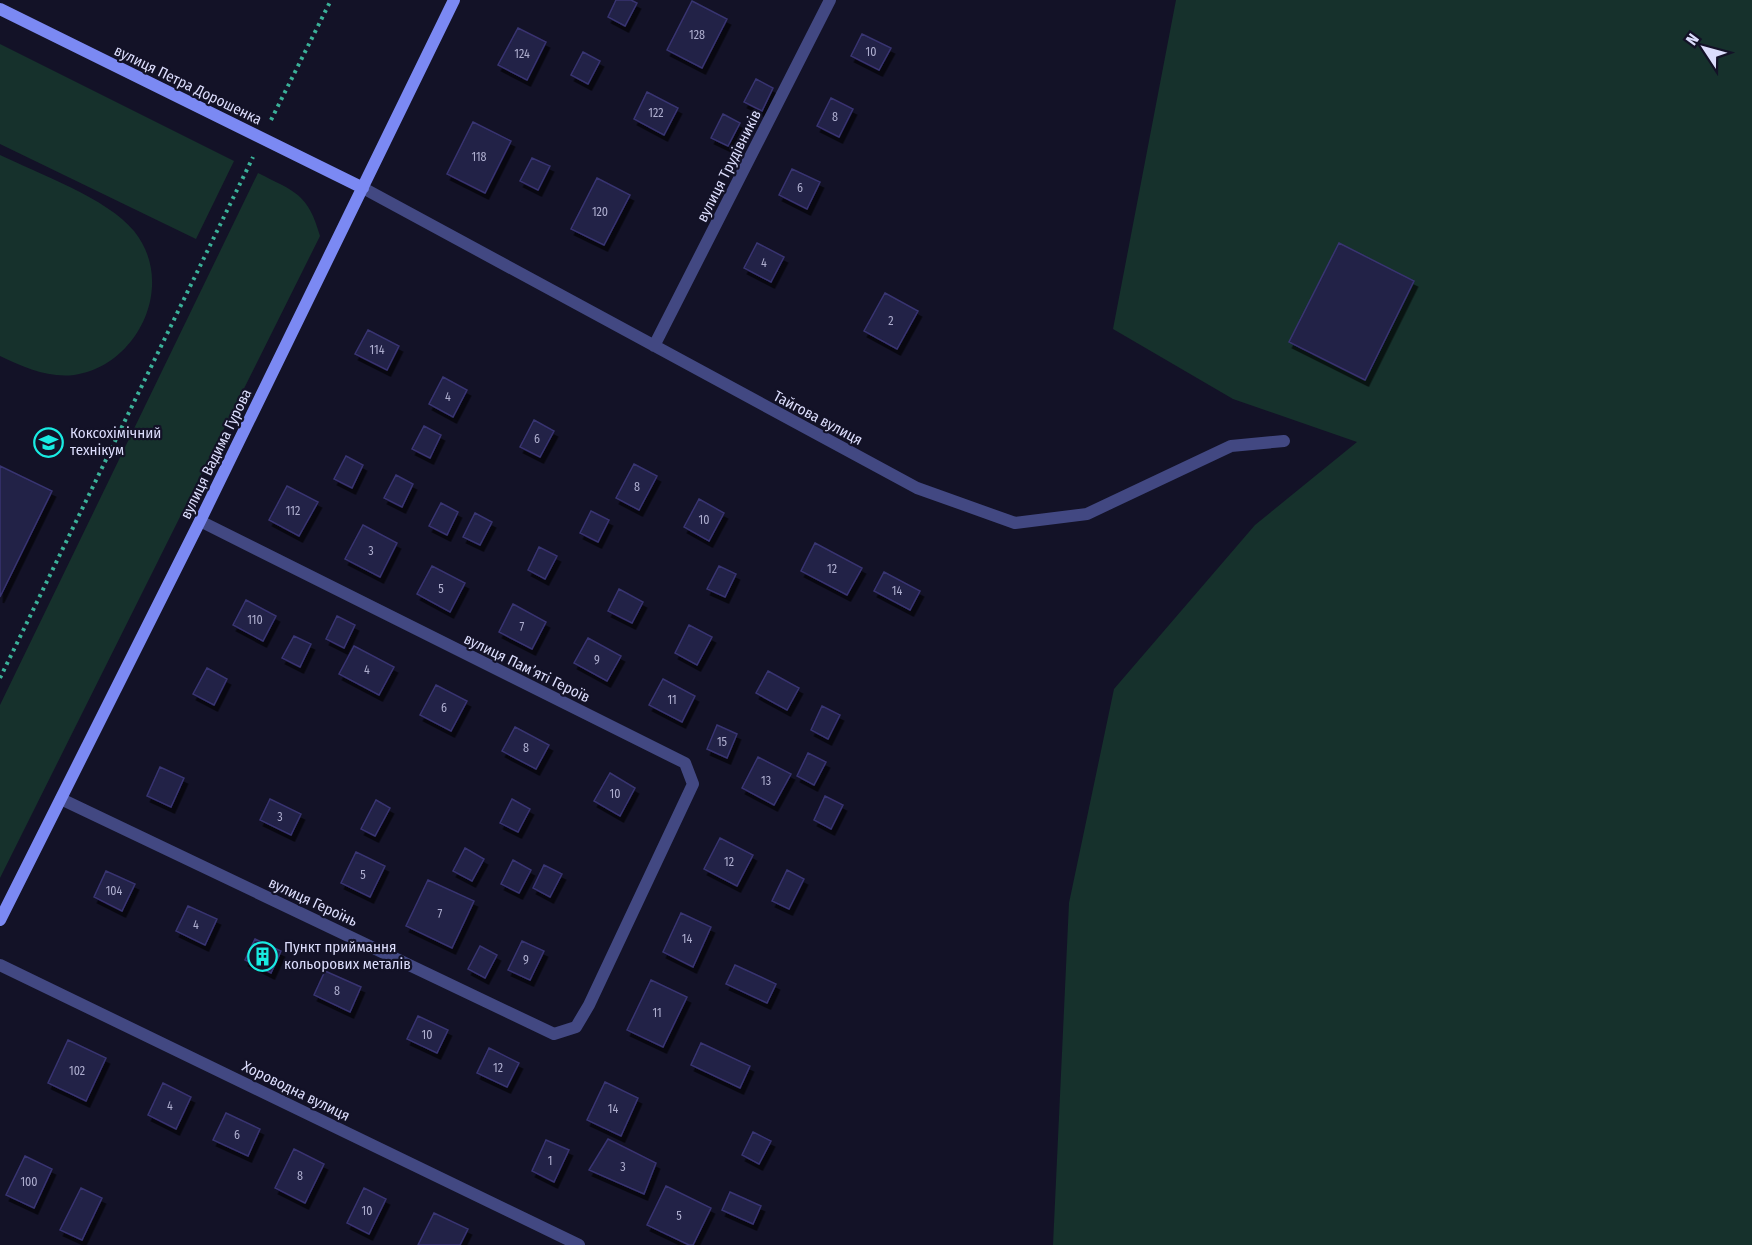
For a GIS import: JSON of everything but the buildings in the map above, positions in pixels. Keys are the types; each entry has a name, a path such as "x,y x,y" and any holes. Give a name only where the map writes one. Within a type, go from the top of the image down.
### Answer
{"street":[{"name":"вулиця Вадима Гурова","path":"0,920 200,521 454,0"},
{"name":"вулиця Трудівників","path":"654,346 830,0"},
{"name":"вулиця Петра Дорошенка","path":"0,9 363,188"},
{"name":"Тайгова вулиця","path":"363,188 917,488 1015,523 1087,514 1231,446 1284,441"},
{"name":"вулиця Памʼяті Героїв","path":"200,521 685,763 693,784 629,921"},
{"name":"вулиця Героїнь","path":"61,798 554,1034 576,1027 629,921"},
{"name":"Хороводна вулиця","path":"0,965 579,1245"}],"path":[{"path":"0,678 331,0"}],"green space":[{"path":"1176,0 1752,0 1752,1245 1053,1245 1069,903 1114,689 1255,525 1357,442 1233,399 1113,329"},
{"path":"0,44 234,161 196,239 0,144"},
{"path":"0,155 72,188 107,208 134,231 146,252 152,275 151,297 144,320 132,339 116,356 97,368 74,375 54,375 27,368 0,356"},
{"path":"258,173 291,190 305,202 320,236 0,878 0,705"}],"place":[{"name":"Коксохімічний технікум","path":"49,442"},
{"name":"Пункт приймання кольорових металів","path":"263,956"}]}
